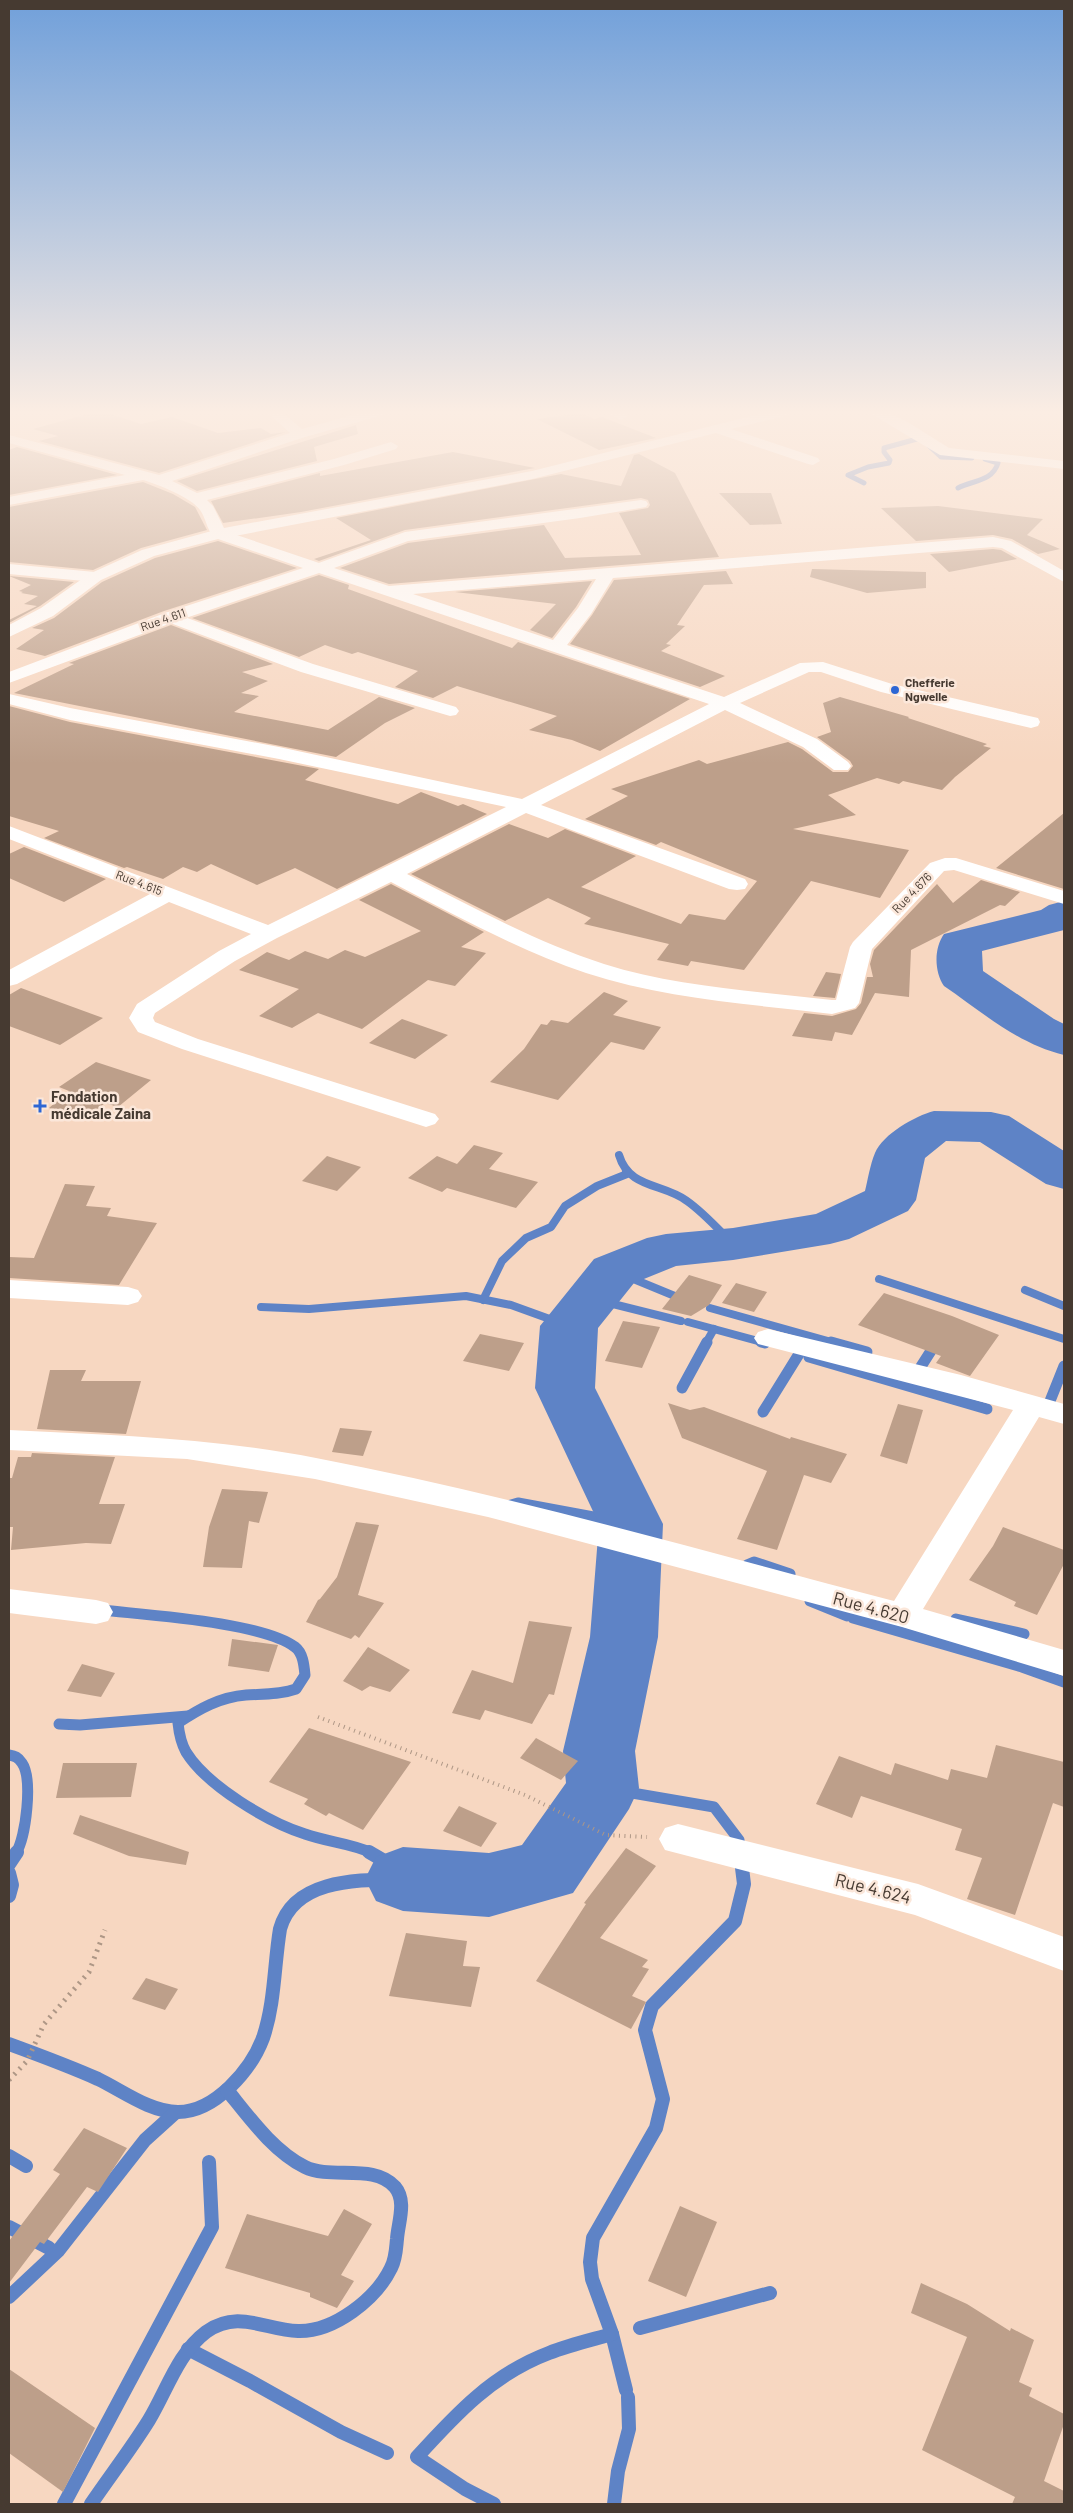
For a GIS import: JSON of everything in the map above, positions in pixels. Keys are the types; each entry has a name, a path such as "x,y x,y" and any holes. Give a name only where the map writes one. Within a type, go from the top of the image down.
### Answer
{"street":[{"path":"217,529 219,534 725,704 810,743 841,766"},
{"path":"9,632 47,612 95,577 148,553 245,529"},
{"name":"Rue 4.611","path":"9,678 171,617 405,538 456,529"},
{"path":"388,591 993,542 1006,544 1064,577"},
{"path":"9,569 95,577"},
{"path":"556,647 585,610 608,573"},
{"path":"171,617 307,668 450,711"},
{"path":"426,1119 190,1044 146,1027 141,1018 145,1009 227,956 269,933 391,874 523,805 725,704 806,667 815,666 906,693 1032,722"},
{"path":"9,699 70,714 279,754 523,805 737,884"},
{"name":"Rue 4.615","path":"9,832 269,933"},
{"name":"Rue 4.676","path":"391,874 556,954 626,977 722,993 842,1006 847,1002 861,947 937,867 945,864 956,864 1054,895"},
{"path":"10,977 167,894"},
{"path":"9,1290 128,1296"},
{"path":"768,1338 1032,1404 1064,1414"},
{"path":"902,1616 1032,1404"},
{"name":"Rue 4.620","path":"9,1440 186,1449 315,1468 488,1506 677,1558 902,1616 1064,1663"},
{"path":"9,1601 96,1612"},
{"name":"Rue 4.624","path":"678,1839 918,1900 1064,1954"}],"path":[{"path":"318,1717 525,1796 606,1835 678,1839"},
{"path":"9,2080 27,2061 44,2024 90,1972 105,1930"}],"building":[{"path":"9,529 207,530 141,548 93,570 9,562"},
{"path":"354,529 410,529 319,561 314,559 371,540"},
{"path":"512,529 547,529 565,558 641,555 628,529 704,529 719,557 389,584 340,568 408,543"},
{"path":"904,529 1033,529 1027,535 1060,549 1038,554 1012,539 993,535 916,541"},
{"path":"218,541 297,568 164,611 45,656 16,649 44,630 32,628 54,618 102,582 155,558"},
{"path":"1001,550 1017,559 949,572 930,554"},
{"path":"812,569 926,572 926,588 867,593 810,577"},
{"path":"726,571 733,584 704,585 677,625 685,626 666,644 671,645 661,651 725,676 700,687 570,644 592,615 614,580"},
{"path":"319,575 349,585 348,589 512,648 518,642 690,699 600,751 572,740 529,730 557,716 457,686 433,698 395,687 418,671 358,652 352,654 325,645 299,657 192,618"},
{"path":"9,576 74,582 40,606 9,623 9,620 37,606 24,604 38,596 21,593 23,592 19,591 31,585"},
{"path":"592,581 576,607 552,638 530,630 556,604 455,592"},
{"path":"171,625 273,664 242,672 268,681 241,693 259,696 234,712 328,730 379,697 415,708 385,723 336,757 14,693 74,664 69,663"},
{"path":"840,697 909,717 987,744 983,746 991,748 942,790 903,781 899,784 877,778 828,795 856,815 793,829 909,850 880,898 811,881 744,970 691,961 688,966 657,960 669,944 584,924 591,918 548,898 505,921 411,874 509,824 548,838 565,829 636,856 581,887 681,924 689,914 725,920 757,881 661,842 656,845 585,819 628,796 611,789 699,760 707,764 788,742 802,749 833,772 848,772 853,766 850,761 817,737 831,732 823,703"},
{"path":"9,706 70,722 319,769 305,780 398,804 421,792 458,806 463,804 487,814 337,889 295,868 257,885 211,864 197,872 183,867 163,879 127,867 124,868 44,838 59,831 9,816"},
{"path":"1064,813 1064,889 996,868 1042,831"},
{"path":"24,847 106,879 64,902 9,878 9,854"},
{"path":"981,880 1020,892 1005,906 1000,905 911,950 909,997 875,993 852,1035 835,1032 832,1041 792,1036 804,1013 832,1016 856,1009 861,1003 867,977 873,977 870,964 874,950 937,884 953,903"},
{"path":"391,884 484,932 461,947 486,953 455,986 428,980 362,1029 318,1013 292,1028 259,1016 299,989 239,970 267,952 289,960 305,951 328,959 345,950 365,957 421,931 359,900"},
{"path":"826,972 841,974 835,998 813,996"},
{"path":"21,988 103,1018 60,1045 9,1026 9,995"},
{"path":"604,992 628,1001 613,1015 661,1027 644,1050 611,1042 558,1100 490,1082 524,1049 541,1024 547,1025 551,1020 568,1023"},
{"path":"402,1019 448,1035 415,1059 369,1043"},
{"path":"96,1062 151,1080 118,1107 105,1103 88,1118 49,1108 69,1091 59,1087"},
{"path":"474,1145 503,1153 489,1169 538,1182 516,1208 447,1188 442,1192 408,1178 437,1156 457,1164"},
{"path":"327,1156 361,1167 337,1191 302,1181"},
{"path":"65,1184 95,1186 86,1206 111,1208 107,1216 157,1223 119,1285 9,1278 9,1257 34,1258"},
{"path":"689,1275 722,1285 709,1305 691,1316 662,1309"},
{"path":"736,1283 767,1292 754,1312 722,1303"},
{"path":"884,1293 952,1316 999,1335 970,1376 936,1363 941,1356 858,1325"},
{"path":"623,1321 660,1327 642,1368 605,1361"},
{"path":"480,1334 524,1343 509,1371 463,1361"},
{"path":"50,1370 86,1370 81,1381 141,1381 126,1434 37,1429"},
{"path":"668,1403 690,1410 704,1407 790,1439 791,1437 847,1454 831,1483 804,1475 777,1550 737,1539 767,1471 682,1438"},
{"path":"898,1404 923,1410 907,1464 880,1456"},
{"path":"340,1428 372,1431 363,1456 332,1452"},
{"path":"32,1453 115,1457 99,1504 125,1504 111,1544 86,1543 11,1550 13,1527 9,1527 9,1478 12,1478 18,1457 31,1457"},
{"path":"222,1489 268,1492 259,1523 249,1521 242,1568 203,1567 209,1527"},
{"path":"356,1522 379,1525 358,1595 384,1603 359,1638 355,1635 351,1639 306,1622 318,1600 337,1577"},
{"path":"1003,1527 1064,1550 1064,1564 1037,1615 1014,1606 1016,1602 969,1580 993,1546"},
{"path":"529,1621 572,1627 554,1695 549,1694 532,1724 485,1710 480,1720 452,1713 472,1670 513,1683"},
{"path":"232,1639 278,1645 269,1672 228,1666"},
{"path":"368,1647 410,1670 390,1692 370,1686 362,1691 343,1681"},
{"path":"82,1664 115,1673 101,1697 67,1691"},
{"path":"309,1728 411,1762 363,1830 329,1813 326,1816 304,1804 308,1799 269,1782"},
{"path":"536,1738 578,1761 561,1780 520,1758"},
{"path":"996,1745 1064,1762 1064,1807 1053,1803 1015,1915 967,1899 982,1858 955,1850 962,1829 861,1796 852,1818 816,1804 839,1756 891,1775 895,1763 948,1780 951,1769 987,1778"},
{"path":"63,1763 137,1763 131,1797 56,1798"},
{"path":"459,1806 497,1823 481,1847 443,1831"},
{"path":"80,1815 189,1852 186,1865 129,1856 73,1834"},
{"path":"626,1848 656,1866 600,1938 648,1960 642,1967 649,1969 632,1996 646,2002 631,2029 536,1981 586,1904 584,1903"},
{"path":"406,1933 467,1941 463,1966 480,1967 471,2007 389,1996"},
{"path":"146,1978 178,1989 165,2010 132,1999"},
{"path":"84,2128 127,2148 98,2192 87,2187 44,2244 40,2242 9,2283 9,2241 60,2174 53,2170"},
{"path":"680,2206 717,2222 686,2297 648,2281"},
{"path":"344,2209 372,2224 341,2275 354,2281 337,2308 310,2297 310,2293 225,2268 247,2214 328,2236"},
{"path":"921,2283 967,2304 1010,2331 1011,2328 1034,2340 1019,2382 1032,2388 1029,2396 1064,2414 1064,2424 1044,2481 1064,2491 1064,2504 1012,2504 1015,2497 922,2450 967,2337 911,2313"},
{"path":"9,2369 95,2428 63,2492 9,2453"}],"waterway":[{"path":"1064,914 1056,919 960,943 960,976 1037,1029 1064,1041"},
{"path":"403,1879 489,1885 546,1871 603,1788 599,1751 624,1637 631,1524 565,1388 569,1326 614,1271 666,1250 733,1244 830,1228 889,1200 901,1152 934,1126 991,1127 1064,1173"},
{"path":"619,1155 630,1174 639,1180 678,1195 687,1201 733,1244"},
{"path":"483,1299 502,1261 526,1238 551,1227 565,1206 597,1186 627,1174 626,1171"},
{"path":"614,1271 682,1299"},
{"path":"879,1279 1064,1339"},
{"path":"1025,1290 1064,1306"},
{"path":"261,1307 309,1309 466,1296 483,1299"},
{"path":"589,1298 681,1321"},
{"path":"483,1299 511,1305 569,1326"},
{"path":"710,1308 835,1343"},
{"path":"688,1322 714,1329"},
{"path":"706,1343 714,1329"},
{"path":"714,1329 765,1343 761,1342"},
{"path":"682,1388 707,1342"},
{"path":"831,1342 867,1352"},
{"path":"920,1368 936,1343"},
{"path":"763,1412 799,1354"},
{"path":"809,1357 987,1409"},
{"path":"1050,1401 1064,1366"},
{"path":"508,1506 518,1503 631,1524"},
{"path":"747,1565 754,1562 790,1574"},
{"path":"810,1601 847,1616"},
{"path":"102,1610 174,1617 231,1626 279,1638 295,1647 304,1663 305,1675 296,1689 277,1693 236,1696 202,1709 178,1723 183,1745 196,1765 208,1777 223,1790 257,1812 305,1834 372,1853"},
{"path":"853,1618 1022,1667 1064,1682"},
{"path":"956,1619 1024,1634"},
{"path":"59,1724 80,1725 188,1716"},
{"path":"9,1755 16,1757 22,1763 28,1794 23,1834 16,1853"},
{"path":"603,1788 714,1807 739,1840 740,1853"},
{"path":"9,1864 17,1852"},
{"path":"9,2044 87,2074 157,2109 178,2112 192,2110 205,2105 218,2097 241,2075 250,2063 263,2038 270,2011 280,1929 288,1912 299,1900 314,1891 331,1885 368,1880 403,1879 381,1859 369,1852"},
{"path":"612,2334 592,2279 590,2262 593,2238 656,2128 663,2099 645,2030 652,2006 735,1921 744,1884 740,1852"},
{"path":"9,1873 12,1885 9,1896"},
{"path":"189,2349 206,2332 218,2325 229,2322 252,2322 298,2331 326,2326 352,2312 375,2291 391,2268 396,2254 401,2199 395,2187 386,2180 376,2176 315,2171 305,2167 272,2143 227,2090"},
{"path":"9,2297 58,2251 145,2140 176,2112"},
{"path":"9,2156 26,2166"},
{"path":"64,2504 212,2227 209,2162"},
{"path":"9,2227 49,2248"},
{"path":"640,2328 770,2293"},
{"path":"494,2504 465,2489 417,2457 461,2411 510,2372 557,2350 612,2334"},
{"path":"612,2334 626,2390"},
{"path":"91,2504 149,2420 180,2361 189,2349"},
{"path":"189,2349 341,2432 387,2453"},
{"path":"614,2504 618,2471 629,2429 628,2397"}],"place":[{"name":"Chefferie Ngwelle","path":"895,690"},
{"name":"Fondation médicale Zaina","path":"40,1106"}]}
